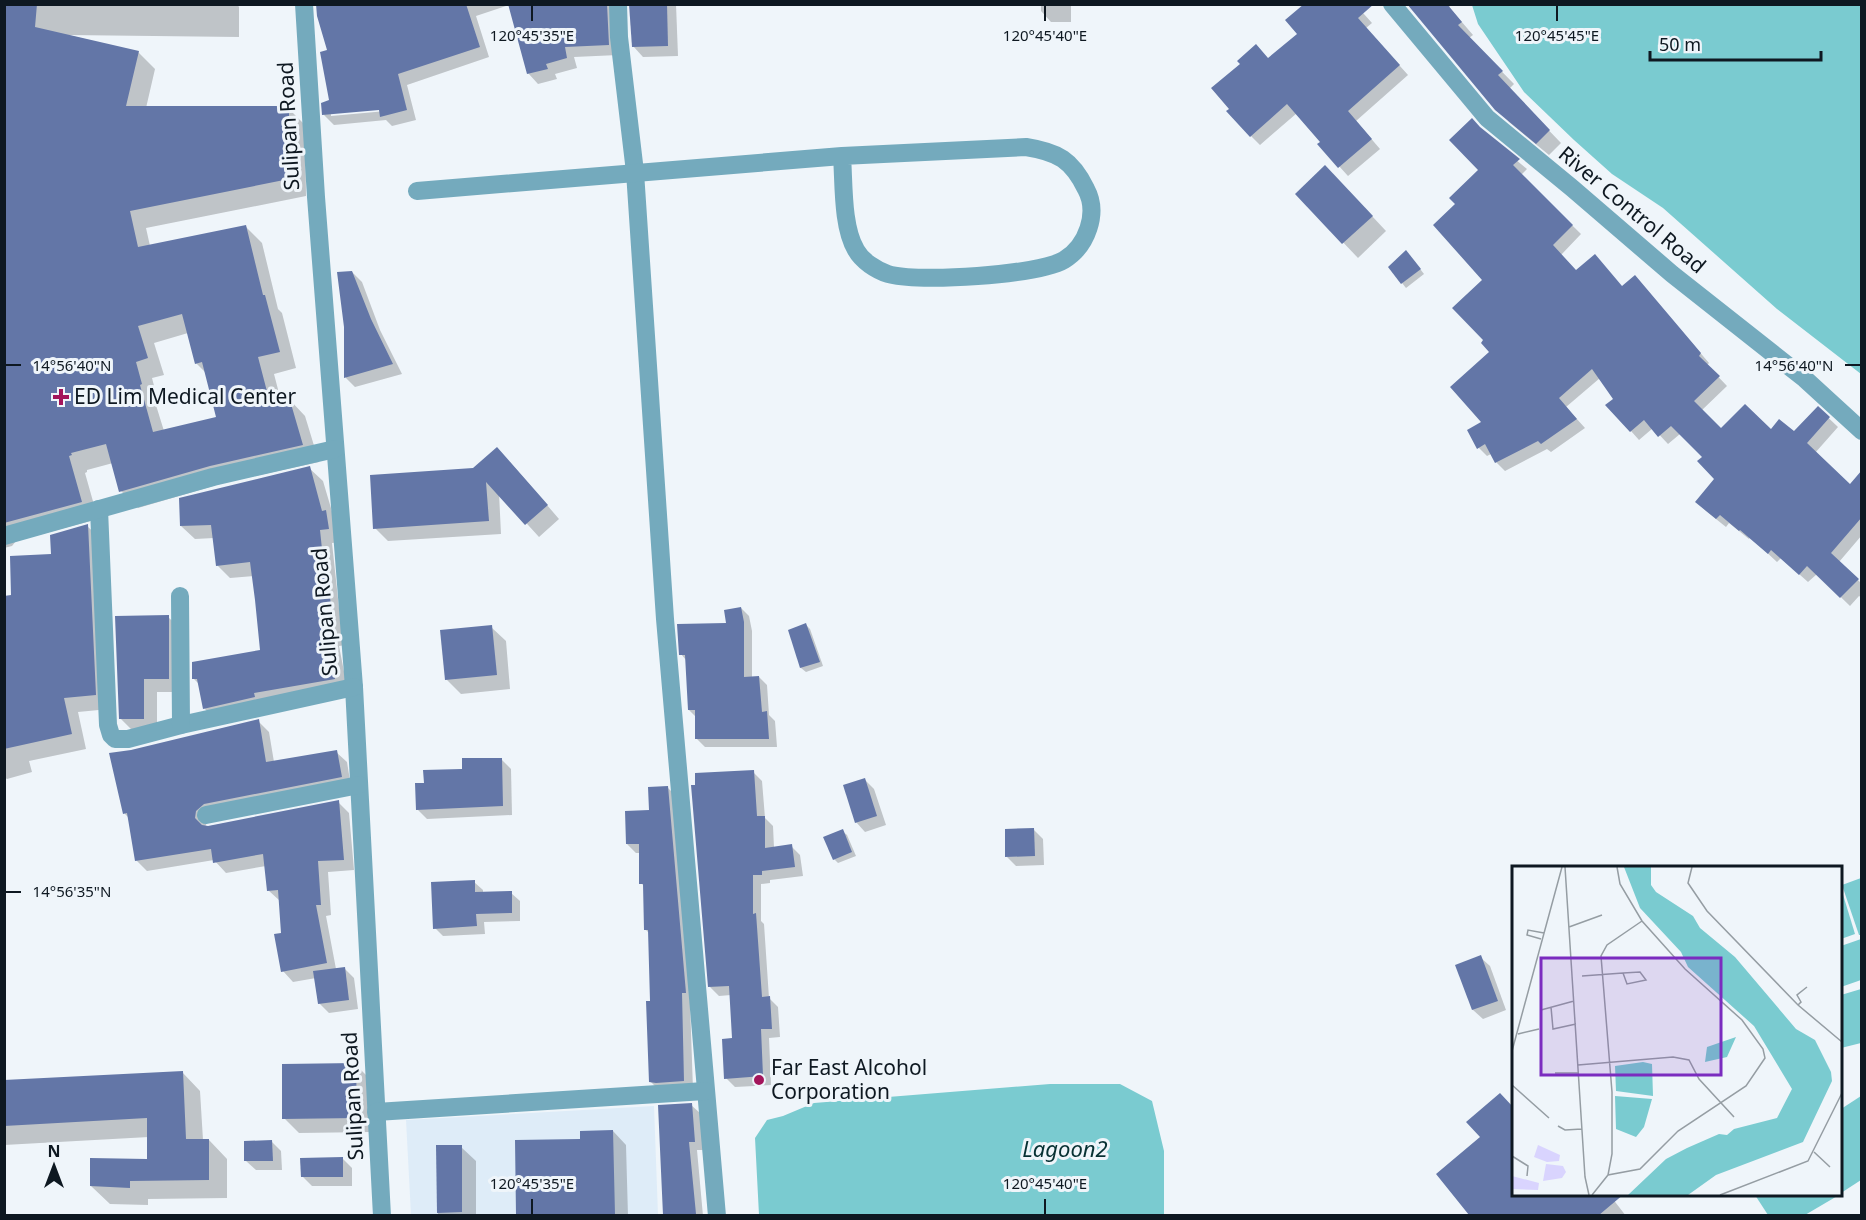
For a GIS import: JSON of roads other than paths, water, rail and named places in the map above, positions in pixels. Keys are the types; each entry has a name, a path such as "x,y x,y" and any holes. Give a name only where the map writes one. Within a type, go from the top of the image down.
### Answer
{"street":[{"name":"Sulipan Road","path":"304,4 316,197 354,687 382,1215"},
{"path":"618,4 619,38 635,172 665,619 717,1215"},
{"name":"River Control Road","path":"1392,4 1486,118 1672,274 1805,379 1862,432"},
{"path":"417,191 842,156 1026,147 1044,150 1065,159 1078,174 1088,193 1092,213 1087,233 1079,248 1063,261 1041,268 1000,274 917,278 889,274 870,265 856,251 849,233 842,156"},
{"path":"4,536 213,477 335,448"},
{"path":"99,509 109,730 115,739 121,740 354,687"},
{"path":"180,596 181,725"},
{"path":"207,815 360,785"},
{"path":"376,1112 705,1090"}],"water":[{"path":"1472,5 1861,5 1861,374 1777,309 1663,208 1612,174 1574,140 1524,92 1478,24"},
{"path":"1861,878 1862,935 1859,935 1842,885"},
{"path":"1842,891 1855,934 1842,938"},
{"path":"1861,939 1861,980 1842,987 1842,946"},
{"path":"1861,989 1861,1043 1842,1048 1842,995"},
{"name":"Lagoon2","path":"1050,1084 1120,1084 1152,1101 1164,1151 1164,1215 759,1215 755,1138 767,1120 814,1103"},
{"path":"1861,1096 1861,1180 1842,1192 1842,1108"},
{"path":"1756,1196 1837,1196 1805,1215 1768,1215"}],"place":[{"name":"ED Lim Medical Center","path":"61,397"},
{"name":"Far East Alcohol Corporation","path":"759,1080"}]}
